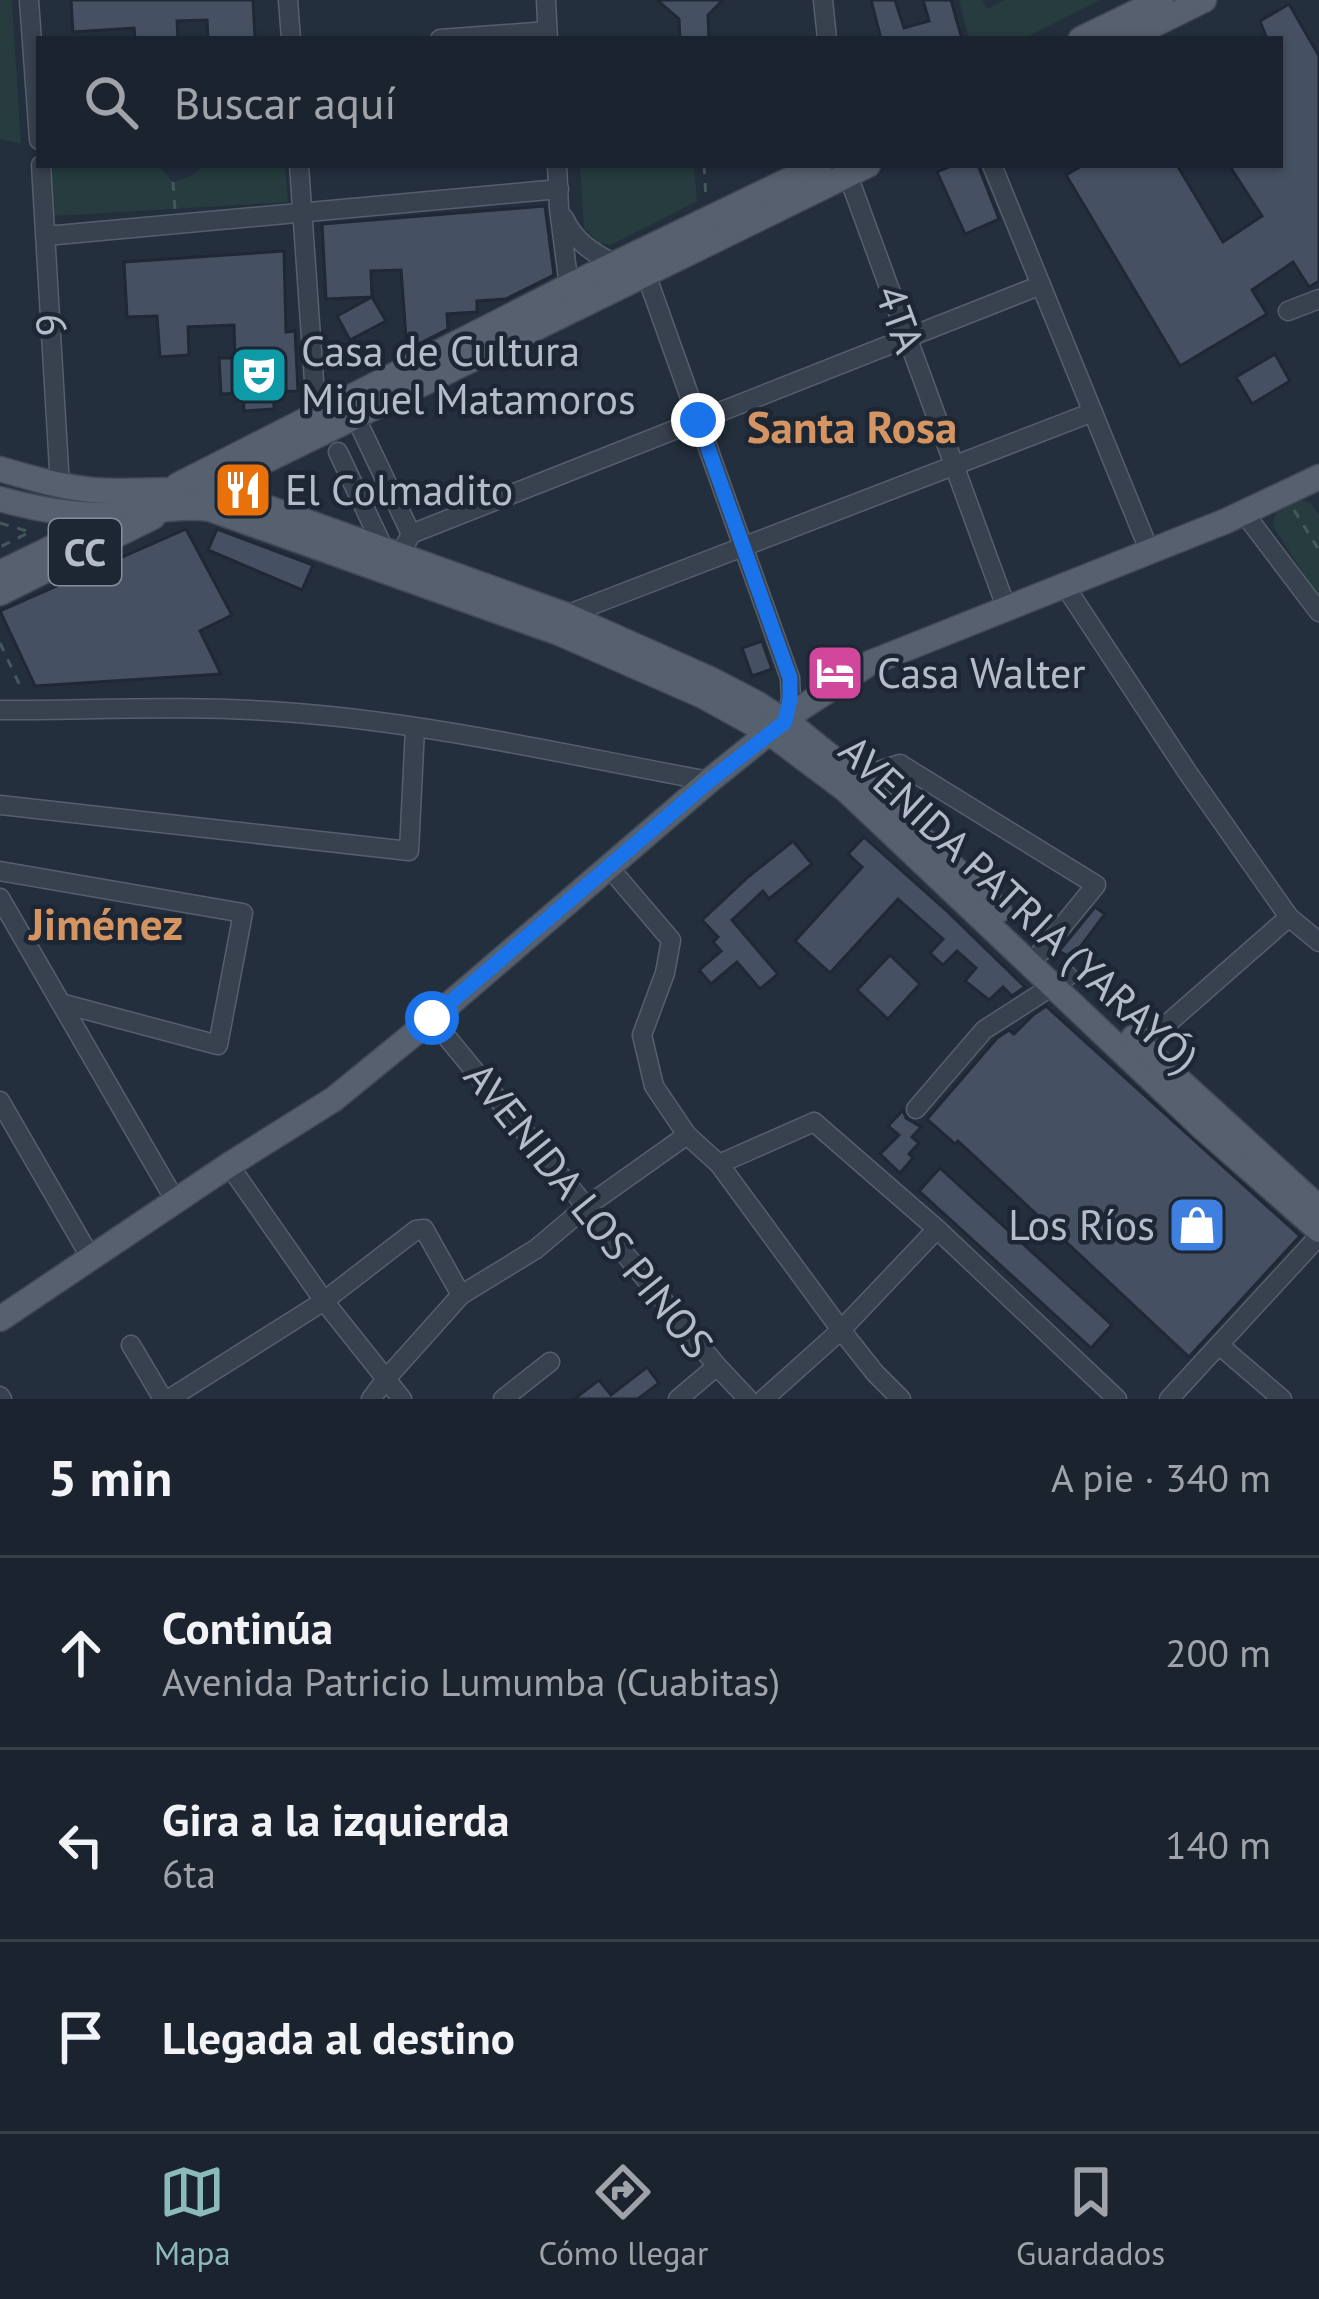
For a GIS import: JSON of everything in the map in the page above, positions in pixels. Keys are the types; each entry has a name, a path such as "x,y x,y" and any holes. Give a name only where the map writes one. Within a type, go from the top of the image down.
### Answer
{"main road":[{"path":"1087,36 1161,0"},
{"path":"1131,36 1204,0"},
{"name":"CC","path":"209,489 280,454 317,425 355,416 707,219 814,168"},
{"name":"CC","path":"0,573 119,515 168,499 317,425 569,286 633,264 854,168"},
{"path":"262,506 260,483 280,454"},
{"path":"0,469 60,486 168,499 209,489"},
{"path":"0,1319 334,1099 709,781 817,696 870,663 1316,484"},
{"name":"AVENIDA PATRIA (YARAYÓ)","path":"209,489 398,546 710,679 946,858 1041,952 1061,981 1142,1046 1208,1120 1314,1193"},
{"name":"CC","path":"0,593 92,557 168,499"},
{"name":"AVENIDA PATRIA (YARAYÓ)","path":"168,499 210,509 559,633 778,728 824,753 1208,1120 1319,1233"},
{"path":"10,502 76,514 119,515"},
{"path":"10,502 46,525 48,550"},
{"path":"817,696 812,728 824,753"}],"street":[{"path":"29,0 36,98"},
{"path":"288,0 291,36"},
{"path":"546,0 548,35"},
{"path":"823,0 827,36"},
{"name":"9","path":"41,168 60,486"},
{"path":"299,168 317,425"},
{"path":"557,168 569,286"},
{"name":"4TA","path":"854,168 908,338 1006,608"},
{"path":"993,168 1149,550"},
{"path":"46,236 303,213 559,199"},
{"path":"559,199 569,229 584,245 633,264 698,420 790,678 790,699 778,728"},
{"path":"398,546 698,420 1041,285"},
{"path":"1288,311 1319,299"},
{"path":"566,615 1093,412"},
{"path":"355,416 398,546"},
{"path":"338,452 398,546"},
{"path":"1244,513 1319,612"},
{"path":"1065,586 1289,917 1319,942"},
{"path":"0,710 166,707 286,712 415,728 709,781"},
{"path":"0,805 409,850 415,728"},
{"path":"852,784 900,764 1096,885 1041,952"},
{"path":"608,866 671,940 665,974 642,1035 654,1086 687,1135 719,1165 841,1330 901,1399"},
{"path":"0,871 243,913 218,1045 64,1004"},
{"path":"0,898 176,1202"},
{"path":"1142,1046 1289,917"},
{"path":"916,1109 984,1030 1061,981"},
{"name":"AVENIDA LOS PINOS","path":"432,1018 748,1399"},
{"path":"0,1100 8,1130 92,1259"},
{"path":"719,1165 814,1122 938,1229 1118,1399"},
{"path":"371,1399 461,1295 536,1249 687,1135"},
{"path":"229,1166 324,1301 401,1399"},
{"path":"131,1345 166,1399 324,1301 416,1230 424,1229 461,1295"},
{"path":"764,1399 841,1330 938,1229"},
{"path":"1169,1399 1319,1233"},
{"path":"1219,1345 1282,1399"},
{"path":"503,1399 550,1362"},
{"path":"678,1399 717,1366"}],"path":[{"path":"704,168 707,219"},
{"path":"173,182 177,224"},
{"path":"1288,501 1319,550"},
{"path":"0,523 30,532 0,547"},
{"path":"0,643 24,694"}],"green space":[{"path":"0,0 12,0 21,144 0,139"},
{"path":"959,0 982,0 987,9 1005,0 1100,0 1029,36 968,36"},
{"path":"51,168 161,168 173,182 201,168 285,168 288,202 54,216"},
{"path":"580,168 694,168 697,201 613,244 599,244 584,227"},
{"path":"1296,499 1311,503 1319,515 1319,598 1273,526 1280,508"}],"building":[{"path":"71,0 253,0 255,36 208,36 207,20 177,21 178,36 135,36 134,28 73,32"},
{"path":"657,0 723,0 708,15 709,36 680,36 679,19"},
{"path":"871,0 895,0 904,28 929,21 923,0 951,0 961,36 880,36"},
{"path":"1289,4 1319,56 1319,281 1309,287 1293,262 1252,290 1267,314 1180,366 1066,175 1078,168 1179,168 1223,242 1262,216 1231,168 1283,168 1283,36 1266,36 1260,21"},
{"path":"979,168 999,219 965,234 937,172"},
{"path":"545,206 554,275 506,299 477,301 477,312 447,314 448,329 407,350 401,270 371,271 372,297 326,299 322,224"},
{"path":"284,251 286,332 295,331 298,391 274,392 274,409 244,411 243,393 221,394 219,358 235,358 234,325 188,327 189,355 160,357 157,316 127,317 124,262"},
{"path":"372,297 386,321 350,340 337,316"},
{"path":"1275,354 1290,381 1252,404 1236,377"},
{"path":"186,529 232,615 200,631 221,674 35,686 0,611"},
{"path":"217,529 313,565 302,590 208,550"},
{"path":"762,641 772,669 752,676 742,648"},
{"path":"864,837 1025,987 1012,996 1003,987 989,1000 965,981 976,968 957,951 943,965 930,953 943,939 898,899 830,973 795,941 862,867 848,854"},
{"path":"793,841 812,864 769,899 763,891 732,920 778,974 760,989 737,962 711,984 699,970 721,951 713,942 718,937 702,920"},
{"path":"1095,907 1105,914 1072,958 1059,951"},
{"path":"890,955 920,984 888,1019 857,990"},
{"path":"1046,1006 1300,1236 1189,1357 958,1141 955,1144 927,1119 997,1038 1009,1030 1014,1034"},
{"path":"903,1110 906,1118 921,1127 912,1137 919,1143 909,1154 913,1158 900,1173 880,1154 899,1135 888,1126"},
{"path":"940,1168 1112,1325 1091,1348 919,1191"},
{"path":"647,1367 659,1383 638,1399 574,1399 599,1380 611,1395"}],"place":[{"name":"Casa de Cultura Miguel Matamoros","path":"259,375"},
{"name":"El Colmadito","path":"243,490"},
{"name":"Casa Walter","path":"835,673"},
{"name":"Los Ríos","path":"1197,1225"}],"district":[{"name":"Santa Rosa","path":"852,427"},
{"name":"Jiménez","path":"106,924"}],"route":[{"path":"432,1018 709,781 785,722 790,678 698,420"}]}
